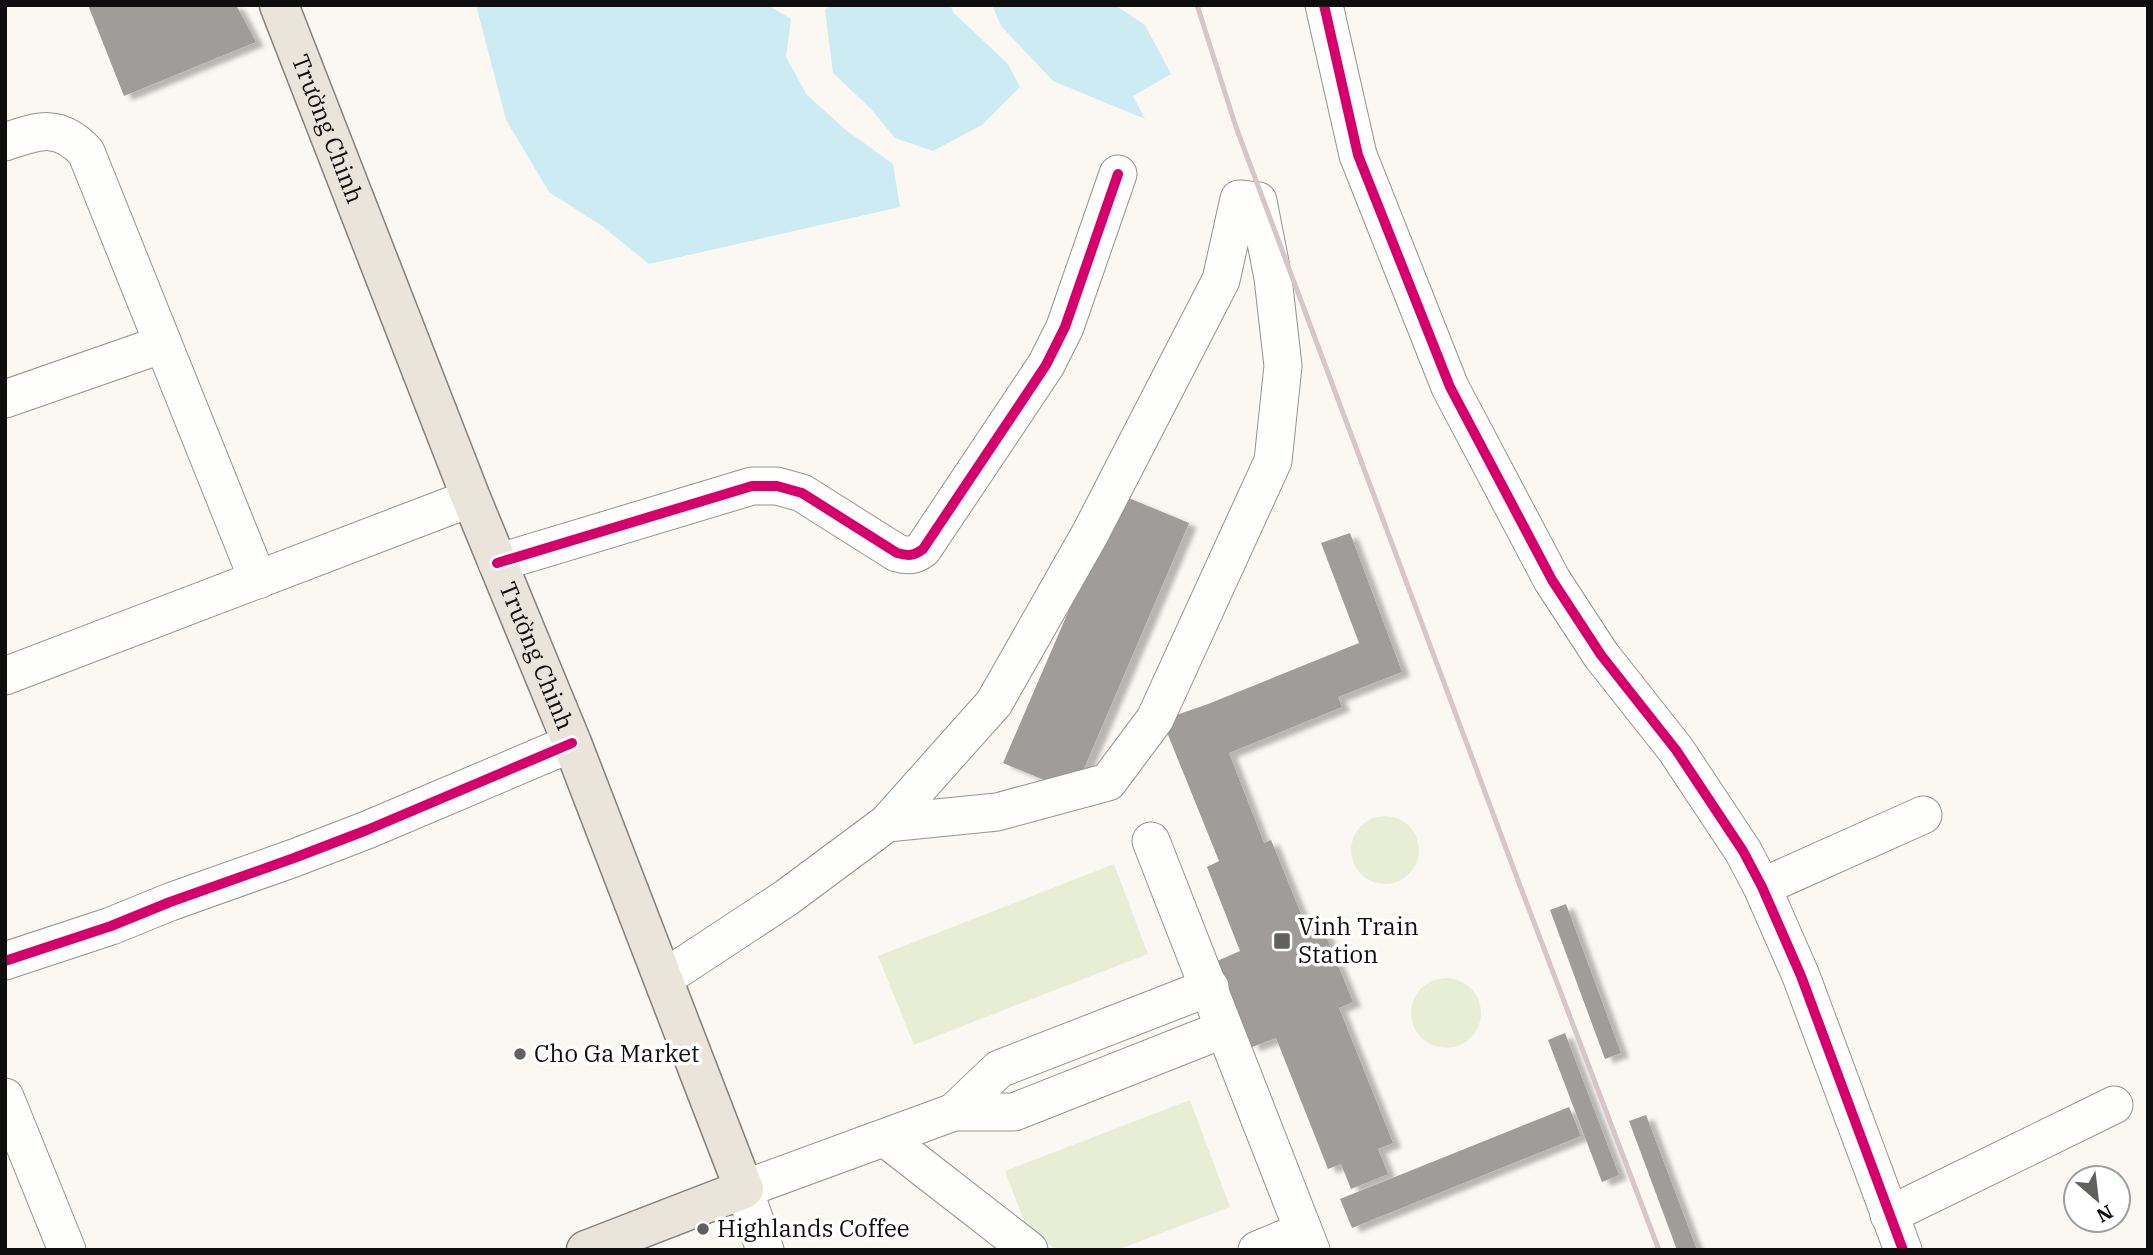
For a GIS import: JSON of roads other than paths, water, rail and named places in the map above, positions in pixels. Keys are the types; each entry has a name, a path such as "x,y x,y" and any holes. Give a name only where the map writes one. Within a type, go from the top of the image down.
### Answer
{"main road":[{"name":"Trường Chinh","path":"279,5 471,498 572,743 744,1189"},
{"path":"586,1250 744,1189"}],"street":[{"path":"1324,5 1359,155 1450,387 1552,579 1601,655 1676,750 1743,851 1762,887 1801,976 1903,1250"},
{"path":"5,142 37,132 58,132 74,139 86,152 258,580"},
{"path":"498,563 752,486 778,486 802,493 897,553 908,556 916,554 923,549 1046,365 1065,327 1118,174"},
{"path":"663,979 786,898 887,823 995,703 1090,534 1221,280 1239,199 1258,201 1273,278 1283,366 1273,461 1197,633 1155,719 1108,782 997,812 887,823"},
{"path":"5,400 163,344"},
{"path":"5,676 471,498"},
{"path":"5,961 111,926 318,848 572,743"},
{"path":"1762,887 1923,815"},
{"path":"1151,841 1307,1240 1257,1250"},
{"path":"954,1112 999,1069 1210,987"},
{"path":"765,1250 744,1189 954,1112 1014,1112 1224,1029"},
{"path":"5,1097 67,1250"},
{"path":"1889,1215 2114,1105"},
{"path":"885,1138 1029,1250"}],"water":[{"path":"476,5 768,5 791,19 786,57 807,95 846,130 893,164 900,207 649,264 602,226 549,192 506,120"},
{"path":"831,5 950,5 954,13 1008,64 1020,87 982,125 933,151 895,138 870,108 833,73 825,10"},
{"path":"992,5 1115,5 1145,25 1171,74 1133,96 1145,119 1053,81 1001,26"}],"railway":[{"path":"1197,5 1236,127 1659,1250"}],"place":[{"name":"Vinh Train Station","path":"1282,941"},
{"name":"Cho Ga Market","path":"520,1054"},
{"name":"Highlands Coffee","path":"703,1229"}]}
